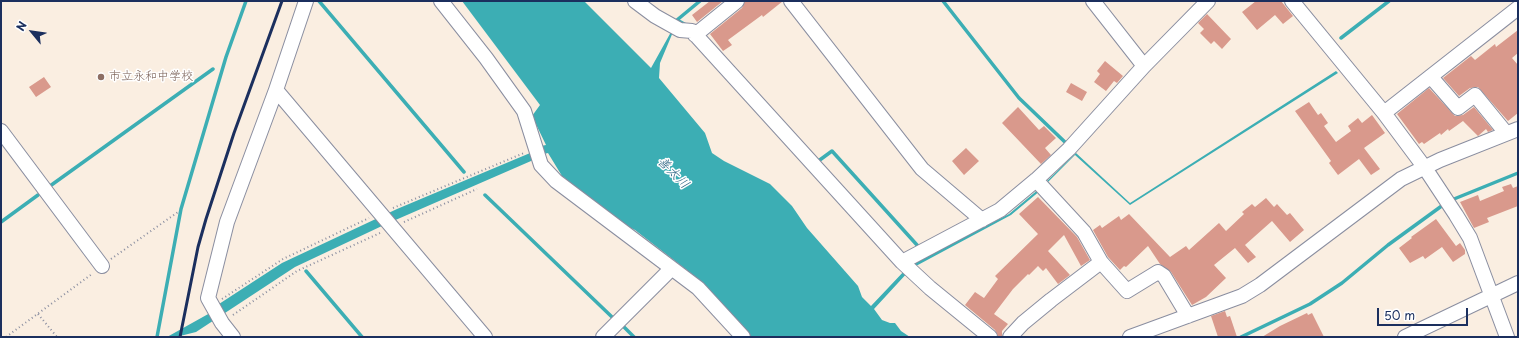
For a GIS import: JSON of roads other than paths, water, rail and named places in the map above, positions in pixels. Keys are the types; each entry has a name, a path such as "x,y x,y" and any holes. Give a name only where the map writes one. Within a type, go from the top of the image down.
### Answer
{"street":[{"path":"233,337 222,323 208,298 228,222 276,90 306,1"},
{"path":"441,1 486,58 524,111 541,165 556,181 698,288 743,337"},
{"path":"635,1 655,16 680,30 692,31 902,262 930,288 990,337"},
{"path":"695,35 737,1"},
{"path":"791,1 922,169 982,220"},
{"path":"1093,1 1144,66"},
{"path":"902,262 1000,210 1036,180 1069,149 1144,66 1208,1"},
{"path":"1292,1 1384,114 1425,168 1470,238 1508,337"},
{"path":"1384,114 1518,8"},
{"path":"1130,337 1242,296 1260,285 1401,179 1440,160 1512,131 1475,95 1458,108 1431,77"},
{"path":"276,90 381,212 485,337"},
{"path":"1,131 102,266"},
{"path":"1036,180 1084,232 1101,262 1127,291 1158,272 1164,276 1188,316"},
{"path":"1010,337 1023,323 1101,262"},
{"path":"603,337 671,269"},
{"path":"1405,337 1518,283"}],"water":[{"name":"善太川","path":"462,1 584,1 651,68 671,32 673,32 660,63 659,78 705,133 712,153 724,161 770,184 792,206 807,228 858,286 862,297 871,306 906,269 909,271 874,309 882,320 895,323 901,331 910,337 751,337 697,278 635,230 611,219 601,207 562,176 548,153 540,155 531,161 384,225 295,267 196,332 176,337 167,337 210,313 219,304 282,263 397,209 546,145 532,116 540,105"},
{"path":"1336,71 1338,73 1130,205 1075,155 1047,183 1046,182 1076,153 1130,203"},
{"path":"1040,188 1041,190 1011,215 916,266 914,263 1009,214"}],"waterway":[{"path":"157,337 181,209 226,57 246,1"},
{"path":"319,1 464,172"},
{"path":"686,25 677,20 700,1"},
{"path":"943,1 1019,98 1067,144"},
{"path":"1341,38 1389,1"},
{"path":"50,186 213,69"},
{"path":"816,161 817,162 832,151 917,245"},
{"path":"1454,199 1518,173"},
{"path":"1,222 38,195"},
{"path":"485,195 612,317"},
{"path":"1241,337 1310,304 1342,283 1388,245 1443,205"},
{"path":"306,271 362,337"},
{"path":"623,326 634,337"}],"railway":[{"path":"180,337 198,247 206,219 234,133 282,1"}],"place":[{"name":"市立永和中学校","path":"101,77"}]}
